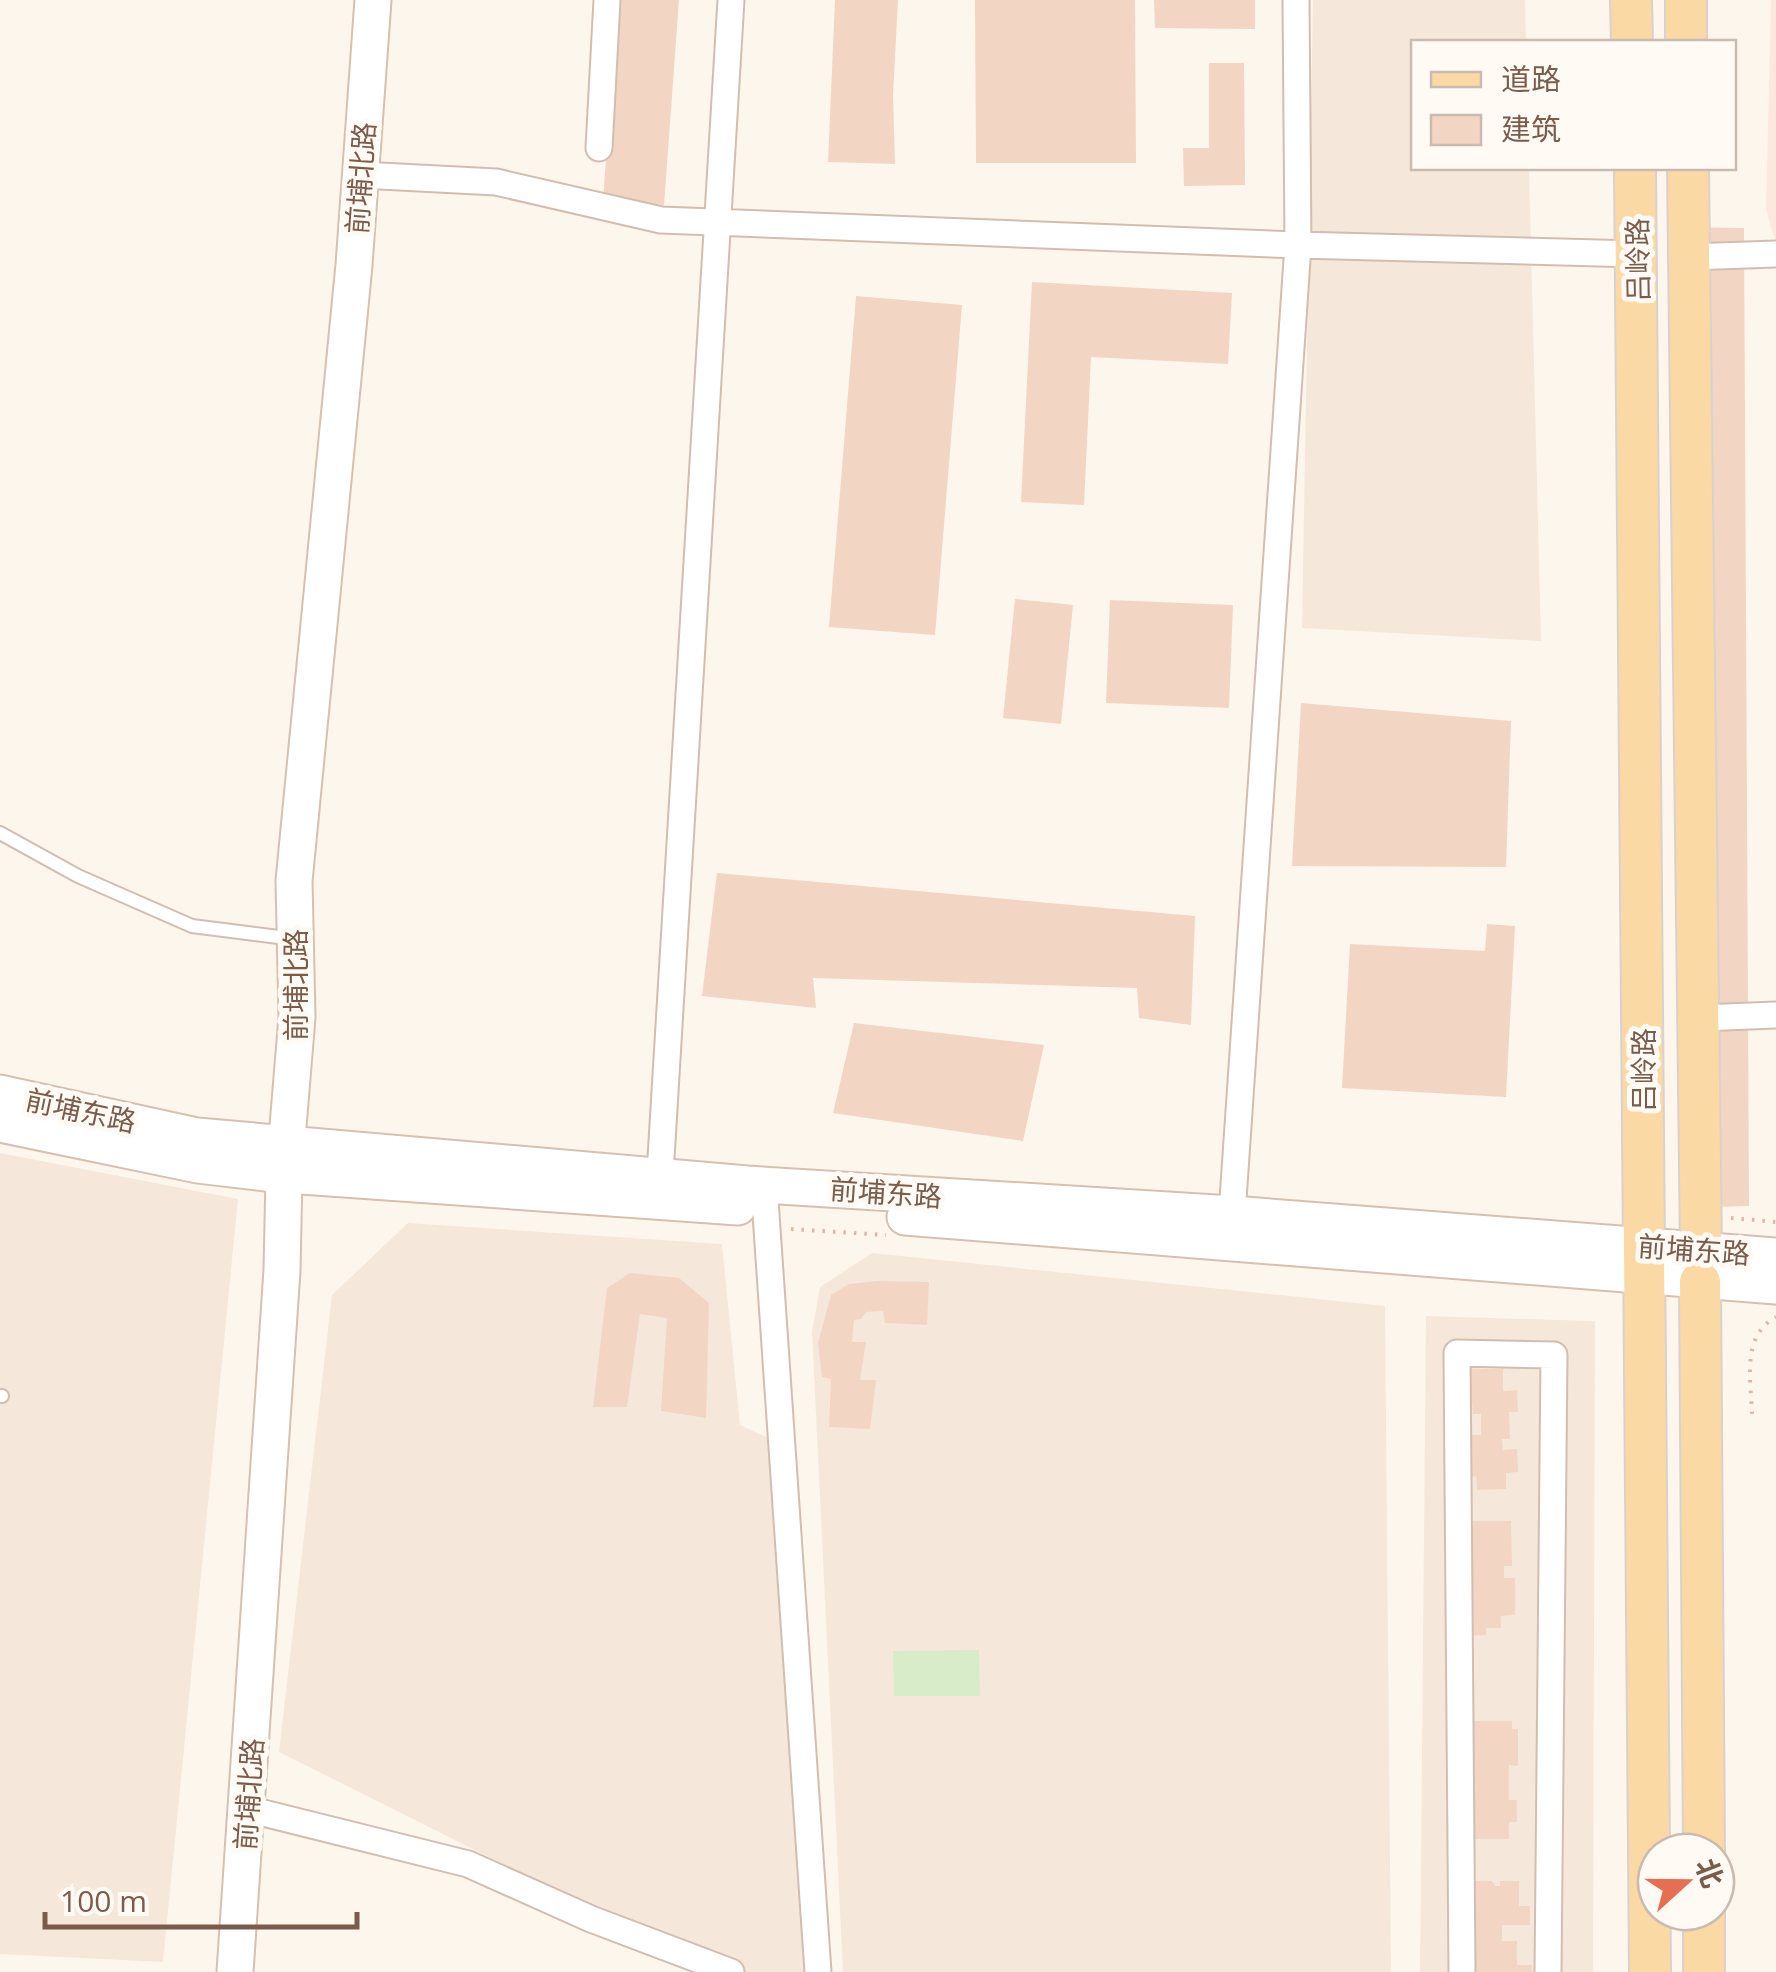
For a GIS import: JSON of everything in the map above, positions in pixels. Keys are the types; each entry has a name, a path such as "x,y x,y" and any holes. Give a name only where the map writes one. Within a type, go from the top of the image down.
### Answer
{"main road":[{"name":"前埔北路","path":"236,1972 297,1016 294,882 360,176 372,0"},
{"path":"1632,0 1632,40"},
{"path":"1686,0 1686,40"},
{"name":"吕岭路","path":"1635,170 1650,1972"},
{"name":"吕岭路","path":"1688,170 1700,1018 1704,1832"},
{"name":"前埔东路","path":"0,1093 286,1159"},
{"name":"前埔东路","path":"0,1124 198,1166 286,1159 659,1189 766,1206 1231,1229 1645,1262 1701,1249 1776,1256"},
{"name":"前埔东路","path":"1701,1249 1776,1286"},
{"path":"1704,1932 1704,1972"}],"street":[{"path":"599,148 607,0"},
{"path":"659,1189 731,0"},
{"path":"1231,1229 1298,245 1296,0"},
{"path":"360,176 496,182 661,220 1637,254"},
{"path":"1689,257 1776,254"},
{"path":"1700,1018 1776,1015"},
{"path":"766,1206 818,1972"},
{"path":"1462,1972 1457,1354 1554,1355 1548,1972"},
{"path":"246,1809 468,1864 592,1919 731,1972"}],"lane":[{"path":"0,832 78,876 192,926 296,939"}],"path":[{"path":"766,1206 886,1235"},
{"path":"1701,1249 1776,1222"},
{"path":"1752,1414 1750,1350 1764,1324 1776,1318"}],"shaded area":[{"path":"1313,0 1525,0 1526,40 1411,40 1411,170 1529,170 1541,641 1302,628"},
{"path":"1771,0 1776,0 1776,244 1766,209"},
{"path":"0,1153 238,1199 163,1962 0,1954"},
{"path":"408,1223 722,1244 740,1425 773,1440 809,1972 718,1972 279,1752 332,1295"},
{"path":"872,1253 1385,1306 1391,1972 843,1972 812,1332 820,1287"},
{"path":"1426,1316 1595,1321 1593,1972 1420,1972"}],"green space":[{"path":"979,1650 980,1696 894,1696 893,1651"}],"building":[{"path":"618,0 679,0 664,205 603,200"},
{"path":"835,0 898,0 893,95 895,164 828,162"},
{"path":"975,0 1135,0 1136,163 976,163"},
{"path":"1154,0 1255,0 1255,29 1155,28"},
{"path":"1209,63 1244,63 1245,185 1184,186 1183,148 1209,148"},
{"path":"1673,227 1744,228 1749,1206 1685,1208"},
{"path":"1032,282 1232,293 1228,364 1091,357 1084,505 1021,502"},
{"path":"856,296 962,305 935,635 829,627"},
{"path":"1015,599 1073,605 1061,724 1003,718"},
{"path":"1110,600 1233,605 1229,708 1106,703"},
{"path":"1301,703 1511,721 1506,867 1292,866"},
{"path":"717,873 1195,916 1191,1025 1139,1018 1137,988 813,978 816,1008 702,996"},
{"path":"1487,924 1515,926 1506,1097 1342,1088 1350,944 1485,951"},
{"path":"854,1023 1044,1045 1023,1141 833,1113"},
{"path":"630,1273 679,1278 709,1303 706,1418 661,1411 667,1318 640,1314 627,1407 593,1407 607,1288"},
{"path":"929,1282 927,1325 885,1323 883,1311 866,1312 861,1319 854,1320 852,1342 866,1342 860,1380 876,1380 870,1429 829,1427 831,1379 822,1377 818,1343 831,1295 849,1284"},
{"path":"1469,1369 1503,1369 1503,1391 1517,1390 1518,1412 1509,1412 1510,1439 1502,1439 1503,1450 1517,1449 1518,1472 1506,1473 1506,1489 1477,1490 1476,1476 1472,1477 1471,1435 1481,1435 1481,1414 1473,1414"},
{"path":"1466,1521 1511,1521 1512,1566 1504,1566 1504,1578 1515,1578 1515,1615 1501,1616 1501,1628 1486,1628 1486,1635 1467,1636"},
{"path":"1467,1721 1512,1721 1512,1729 1518,1729 1518,1766 1509,1765 1509,1800 1517,1800 1517,1822 1509,1822 1509,1839 1461,1839"},
{"path":"1472,1881 1492,1881 1500,1886 1500,1881 1519,1881 1519,1906 1530,1906 1530,1925 1502,1925 1502,1941 1517,1941 1517,1965 1532,1965 1532,1972 1466,1972"}]}
